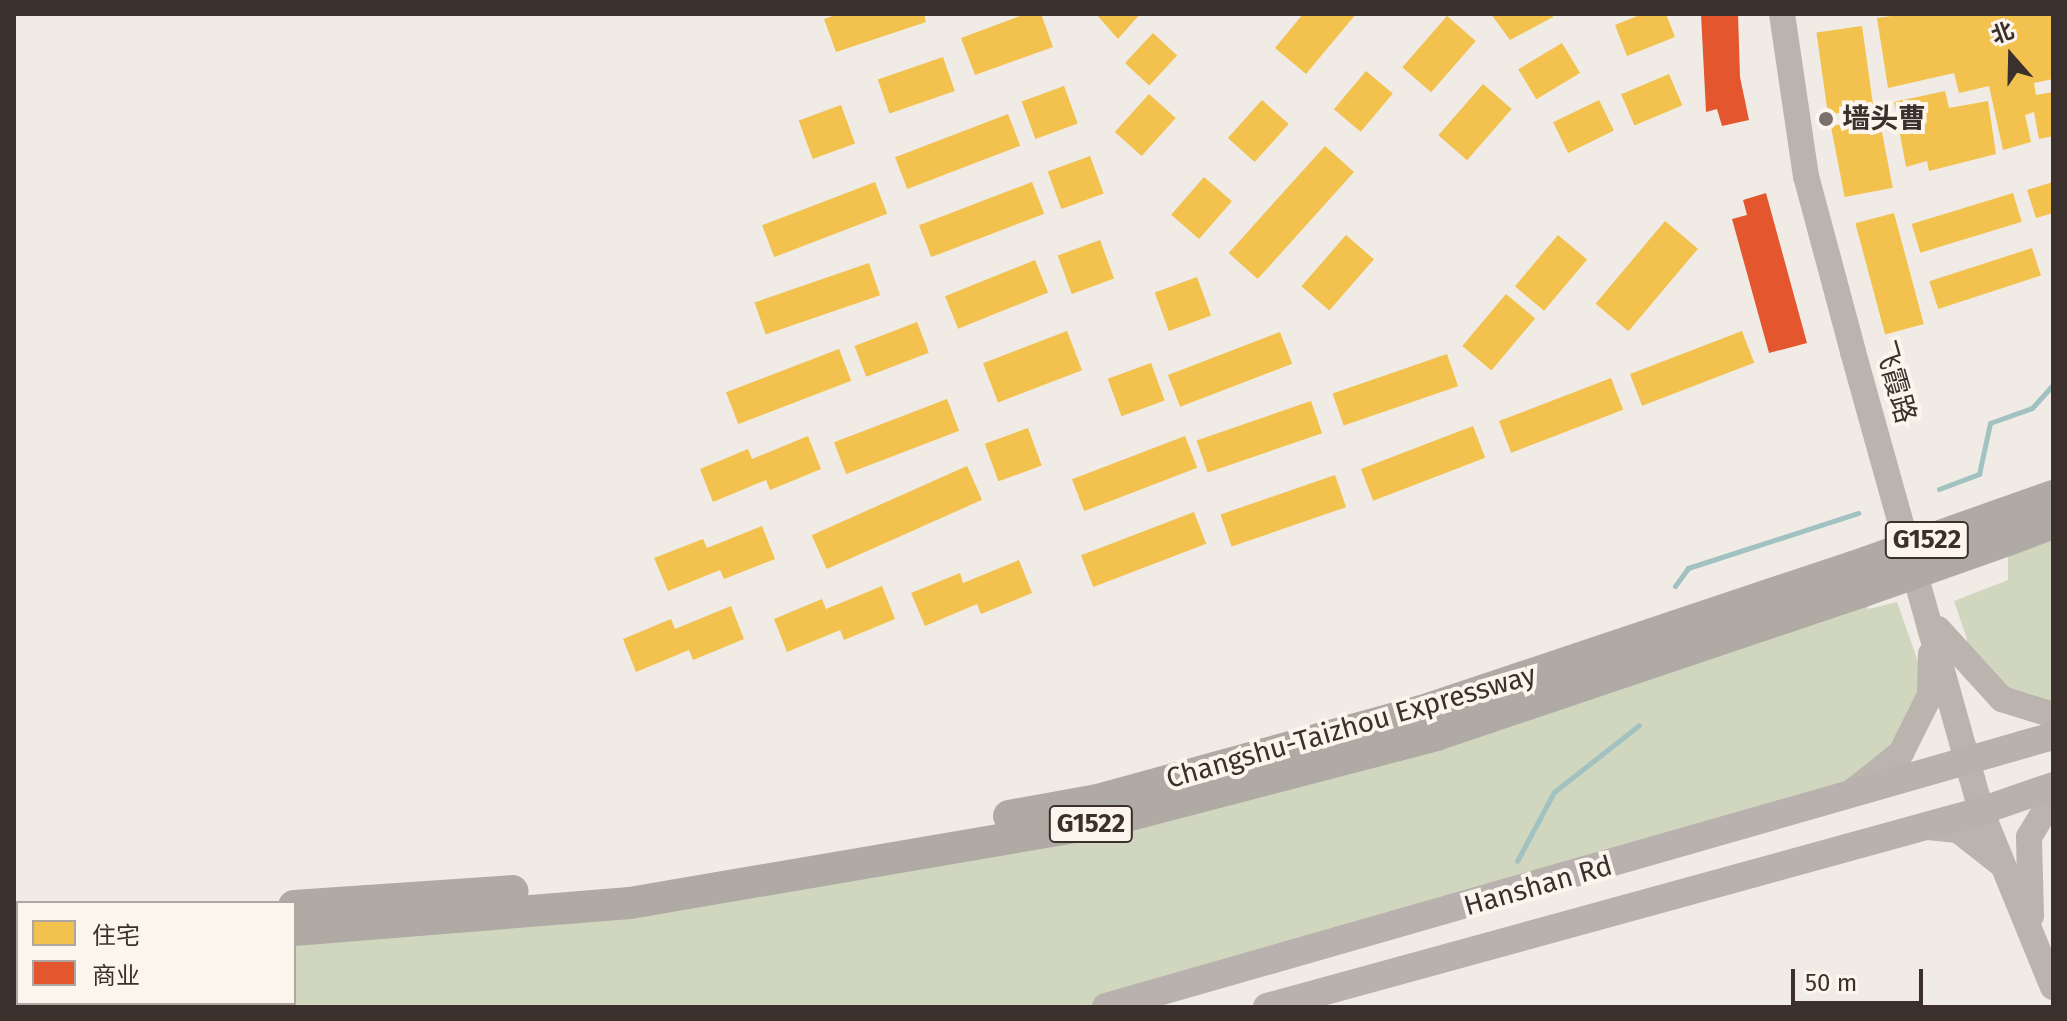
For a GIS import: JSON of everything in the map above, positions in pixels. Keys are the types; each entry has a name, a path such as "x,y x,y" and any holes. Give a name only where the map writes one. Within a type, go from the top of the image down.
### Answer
{"highway":[{"name":"Changshu-Taizhou Expressway","path":"296,930 630,903 1103,822 1436,735 2005,527 2053,496"},
{"name":"Changshu-Taizhou Expressway","path":"2005,527 2053,523"},
{"name":"Changshu-Taizhou Expressway","path":"296,906 626,883 1098,800 1431,708 1857,579"}],"main road":[{"name":"飞霞路","path":"1782,14 1792,112 1806,176 1981,811 2053,987"},
{"path":"1931,622 2002,699 2053,715"},
{"path":"1845,798 1901,753 1930,695 1931,622"},
{"name":"Hanshan Rd","path":"1106,1007 2053,736"},
{"name":"Hanshan Rd","path":"1267,1007 1981,811 2053,786"},
{"path":"2034,944 2029,837 2053,797"},
{"path":"1924,826 1958,830 2000,863"}],"green space":[{"path":"2053,523 2053,715 1963,661 1967,639 1954,601 2008,580 2008,540"},
{"path":"1861,592 1868,609 1897,602 1930,695 1901,753 1845,798 1106,1007 14,1007 14,941 16,1005 296,1005 296,930 630,903 1103,822"}],"building: 住宅":[{"path":"838,14 924,14 926,22 836,52 824,19"},
{"path":"1025,14 1041,14 1053,47 975,75 961,38"},
{"path":"1096,14 1140,14 1118,39"},
{"path":"1303,14 1356,14 1306,74 1275,48"},
{"path":"1491,14 1552,14 1553,17 1510,40"},
{"path":"1642,14 1666,14 1675,37 1627,56 1615,25"},
{"path":"1906,14 2053,14 2053,79 2034,83 2036,95 2053,92 2053,136 2039,139 2034,112 2025,115 2031,142 2003,150 1989,86 1959,93 1954,73 1888,88 1877,18"},
{"path":"1447,16 1476,41 1431,92 1402,67"},
{"path":"1862,26 1874,108 1828,115 1816,32"},
{"path":"1153,33 1177,56 1149,85 1125,63"},
{"path":"1562,43 1580,73 1536,99 1518,69"},
{"path":"943,57 955,91 889,114 878,79"},
{"path":"1366,71 1393,93 1361,132 1334,109"},
{"path":"1669,74 1682,105 1634,126 1621,94"},
{"path":"1483,84 1512,109 1467,160 1438,135"},
{"path":"1064,86 1078,124 1035,139 1022,101"},
{"path":"1945,91 1949,108 1988,101 1996,154 1929,171 1927,161 1906,167 1894,102"},
{"path":"1149,94 1176,118 1142,156 1115,132"},
{"path":"1262,100 1289,124 1255,162 1228,138"},
{"path":"1599,100 1614,131 1568,153 1553,122"},
{"path":"841,105 855,144 813,159 799,120"},
{"path":"1008,114 1020,146 907,189 895,157"},
{"path":"1879,117 1893,188 1845,197 1831,126"},
{"path":"1325,146 1354,172 1258,279 1229,253"},
{"path":"1090,156 1104,194 1061,209 1048,171"},
{"path":"1204,177 1232,201 1199,239 1171,215"},
{"path":"875,182 887,214 774,257 762,225"},
{"path":"1032,182 1044,214 931,257 919,225"},
{"path":"2053,182 2053,213 2036,218 2027,190"},
{"path":"2013,193 2022,222 1920,253 1912,224"},
{"path":"1894,213 1924,324 1885,334 1855,223"},
{"path":"1665,221 1698,249 1629,331 1596,304"},
{"path":"1346,235 1374,259 1329,311 1301,286"},
{"path":"1558,235 1587,259 1544,311 1515,286"},
{"path":"1100,240 1114,279 1072,294 1058,255"},
{"path":"2032,248 2041,276 1938,309 1929,281"},
{"path":"1035,260 1048,292 958,329 945,296"},
{"path":"869,263 880,295 766,335 755,302"},
{"path":"1197,277 1211,316 1169,331 1155,292"},
{"path":"1506,294 1535,318 1491,371 1462,346"},
{"path":"917,322 929,353 866,377 854,346"},
{"path":"1067,331 1082,370 998,402 983,363"},
{"path":"1742,331 1754,363 1642,406 1630,374"},
{"path":"1280,332 1292,364 1180,407 1168,375"},
{"path":"839,349 851,381 738,424 726,392"},
{"path":"1447,354 1458,386 1344,426 1333,393"},
{"path":"1151,363 1165,401 1121,416 1108,379"},
{"path":"1611,378 1623,410 1511,453 1499,421"},
{"path":"947,399 959,431 846,474 834,442"},
{"path":"1311,401 1322,433 1208,473 1197,440"},
{"path":"1473,426 1485,458 1373,501 1361,469"},
{"path":"1028,428 1042,466 998,481 985,444"},
{"path":"808,436 821,469 770,490 766,480 713,502 700,469 748,449 752,459"},
{"path":"1185,436 1197,468 1084,511 1072,479"},
{"path":"967,466 982,500 827,569 812,535"},
{"path":"1335,475 1346,507 1232,547 1221,514"},
{"path":"1194,512 1206,544 1093,587 1081,555"},
{"path":"762,526 775,559 724,579 720,570 668,591 654,558 703,539 707,548"},
{"path":"1019,560 1032,593 981,614 977,604 925,626 911,593 960,573 963,583"},
{"path":"882,586 895,619 844,640 840,630 787,652 774,619 822,599 826,609"},
{"path":"731,606 744,639 693,660 689,650 636,672 623,639 671,619 675,629"}],"building: 商业":[{"path":"1701,14 1738,14 1740,77 1749,120 1722,126 1717,109 1706,112"},
{"path":"1766,193 1807,343 1769,353 1732,219 1747,215 1743,200"}],"waterway":[{"path":"1939,489 1979,474 1990,423 2032,408 2053,385"},
{"path":"1675,586 1688,568 1858,513"},
{"path":"1517,861 1554,792 1639,725"}],"place":[{"name":"墙头曹","path":"1826,119"}]}
